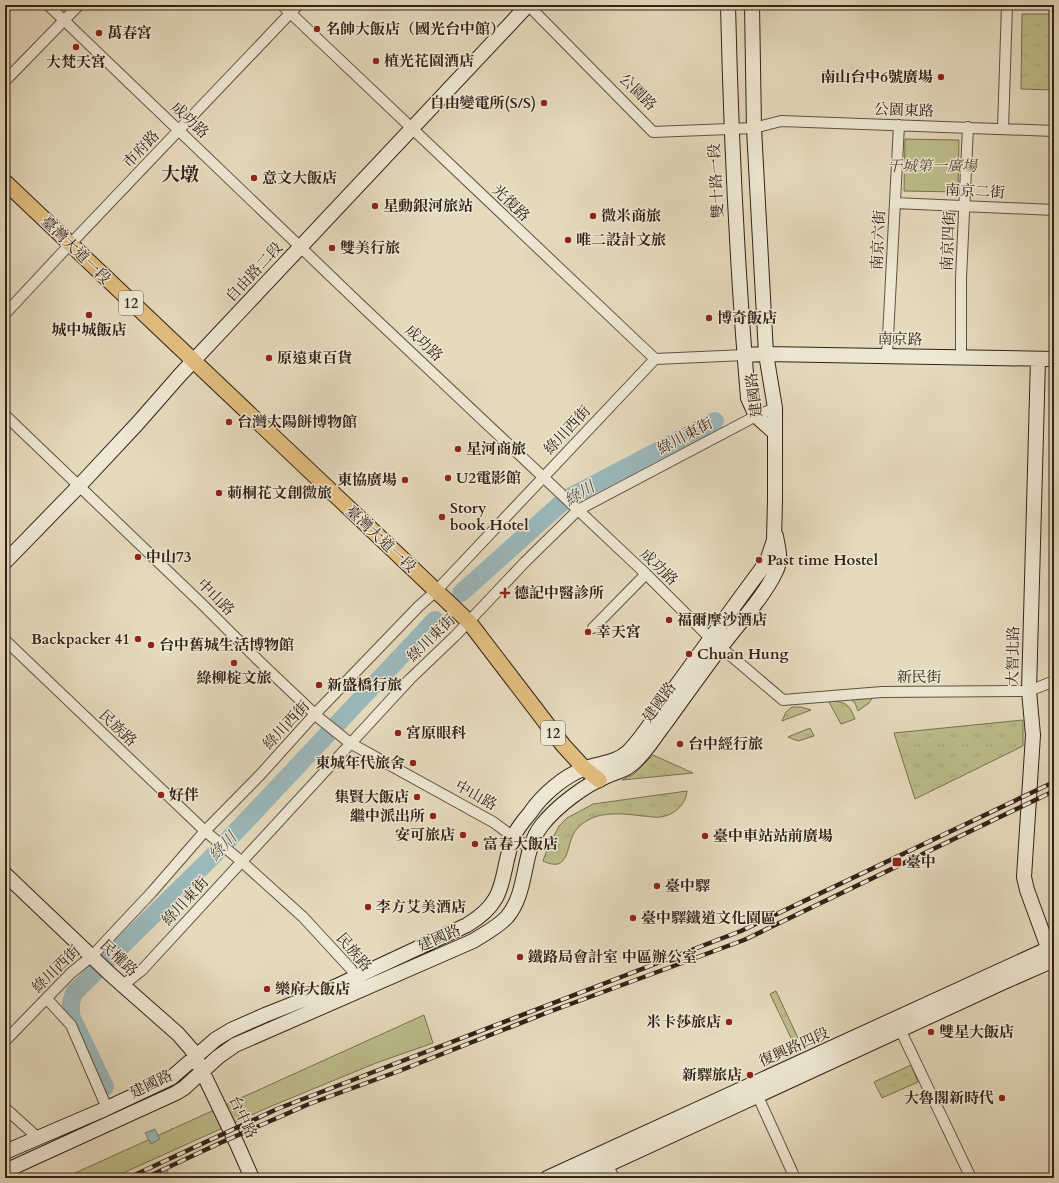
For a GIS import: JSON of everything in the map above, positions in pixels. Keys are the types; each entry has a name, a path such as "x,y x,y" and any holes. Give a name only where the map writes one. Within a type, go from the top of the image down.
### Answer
{"main road":[{"name":"自由路二段","path":"5,562 79,486 193,361 302,247 528,5"},
{"name":"雙十路一段","path":"728,5 731,129 737,247 745,355"},
{"path":"752,5 754,128 766,354"},
{"name":"臺灣大道一段","path":"5,182 466,619 563,745 584,768 599,780"},
{"name":"南京路","path":"745,355 766,354 1054,359"},
{"name":"建國路","path":"5,1171 176,1093 184,1088 218,1057 235,1045 473,941 493,929 506,918 514,907 520,893 530,849 537,832 551,814 562,805 599,780 626,769 644,753 715,643 773,561 775,530 775,408 766,354"},
{"name":"建國路","path":"745,355 748,398 756,416 774,432"},
{"name":"大智北路","path":"1038,359 1029,691 1033,735 1024,877 1027,890 1052,956"},
{"name":"建國路","path":"5,1152 171,1078 216,1039 231,1030 328,990 467,925 485,912 494,902 499,893 514,837 529,814 544,796 554,786 584,768 617,760 628,751 715,643"},
{"name":"民權路","path":"5,874 101,965 178,1034 196,1056 203,1071"},
{"name":"復興路四段","path":"547,1178 605,1158 1052,956"},
{"name":"台中路","path":"203,1071 252,1178"},
{"name":"復興路四段","path":"579,1178 605,1158"}],"street":[{"name":"成功路","path":"48,5 646,574 715,643 783,700"},
{"path":"5,81 79,5"},
{"name":"光復路","path":"282,5 655,359"},
{"name":"市府路","path":"5,314 298,5"},
{"name":"公園路","path":"528,5 653,132 754,128"},
{"path":"1003,129 1008,5"},
{"name":"公園東路","path":"754,128 781,121 1054,131"},
{"name":"南京六街","path":"887,356 898,125"},
{"name":"南京四街","path":"960,357 961,278 968,127"},
{"name":"南京二街","path":"895,203 1054,210"},
{"path":"655,359 745,355"},
{"name":"綠川西街","path":"5,1041 71,973 101,965 152,892 419,606 438,593 655,359"},
{"name":"綠川東街","path":"123,985 142,970 466,619 578,510 756,416 775,408"},
{"name":"中山路","path":"5,415 202,604 258,660 317,716 341,736 350,743 493,822 530,849"},
{"path":"593,628 646,574"},
{"name":"民族路","path":"5,640 208,833 303,917 357,976 364,989"},
{"name":"新民街","path":"783,700 882,692 1029,691 1054,681"},
{"path":"47,999 71,1025 106,1108"},
{"path":"898,1025 971,1178"},
{"path":"756,1090 795,1178"},
{"path":"5,1108 36,1137"},
{"path":"605,1158 614,1178"}],"green space":[{"path":"1022,14 1054,14 1054,90 1021,89"},
{"name":"干城第一廣場","path":"905,139 959,140 958,192 904,191"},
{"path":"873,697 869,703 858,711 855,703 849,698"},
{"path":"829,702 841,702 847,705 855,719 841,724"},
{"path":"792,707 801,707 811,710 782,721 786,712"},
{"path":"1023,720 1023,746 915,799 894,733"},
{"path":"810,728 814,736 798,741 788,737"},
{"path":"653,755 693,773 622,780 634,774"},
{"path":"687,791 682,805 675,812 666,816 656,817 612,814 598,816 589,820 575,831 565,858 562,862 551,864 543,861 549,844 560,825 567,818 593,804"},
{"path":"776,991 798,1038 792,1040 770,994"},
{"path":"424,1015 433,1043 376,1063 267,1108 112,1178 64,1178"},
{"path":"911,1065 918,1082 882,1098 874,1082"}],"water":[{"path":"155,1129 160,1139 151,1144 145,1133"},
{"path":"168,1168 167,1178 157,1178 159,1173"}],"waterway":[{"name":"綠川","path":"461,593 566,499 715,421"},
{"name":"綠川","path":"105,1087 71,1016 71,1003 74,993 210,859 435,620"}],"railway":[{"path":"128,1178 277,1109 741,931 1054,782"},
{"path":"145,1178 309,1104 399,1071 546,1013 744,940 1054,791"}],"place":[{"name":"名帥大飯店（國光台中館）","path":"317,29"},
{"name":"萬春宮","path":"99,33"},
{"name":"大梵天宮","path":"76,47"},
{"name":"植光花園酒店","path":"376,61"},
{"name":"南山台中6號廣場","path":"941,77"},
{"name":"自由變電所(S/S)","path":"544,103"},
{"name":"意文大飯店","path":"254,178"},
{"name":"星動銀河旅站","path":"375,206"},
{"name":"微米商旅","path":"593,216"},
{"name":"唯二設計文旅","path":"568,240"},
{"name":"雙美行旅","path":"332,248"},
{"name":"城中城飯店","path":"89,315"},
{"name":"博奇飯店","path":"709,318"},
{"name":"原遠東百貨","path":"269,358"},
{"name":"台灣太陽餅博物館","path":"229,422"},
{"name":"星河商旅","path":"458,449"},
{"name":"U2電影館","path":"448,478"},
{"name":"東協廣場","path":"405,480"},
{"name":"莿桐花文創微旅","path":"219,493"},
{"name":"Story book Hotel","path":"442,517"},
{"name":"中山73","path":"138,557"},
{"name":"Past time Hostel","path":"759,560"},
{"name":"德記中醫診所","path":"505,593"},
{"name":"福爾摩沙酒店","path":"669,620"},
{"name":"幸天宮","path":"588,632"},
{"name":"Backpacker 41","path":"138,639"},
{"name":"台中舊城生活博物館","path":"151,645"},
{"name":"Chuan Hung","path":"689,654"},
{"name":"綠柳椗文旅","path":"234,663"},
{"name":"新盛橋行旅","path":"319,685"},
{"name":"宮原眼科","path":"398,733"},
{"name":"台中經行旅","path":"680,744"},
{"name":"東城年代旅舍","path":"413,763"},
{"name":"好伴","path":"161,795"},
{"name":"集賢大飯店","path":"417,797"},
{"name":"繼中派出所","path":"433,816"},
{"name":"安可旅店","path":"463,835"},
{"name":"臺中車站站前廣場","path":"705,836"},
{"name":"富春大飯店","path":"475,844"},
{"name":"臺中","path":"897,862"},
{"name":"臺中驛","path":"657,886"},
{"name":"李方艾美酒店","path":"368,907"},
{"name":"臺中驛鐵道文化園區","path":"633,918"},
{"name":"鐵路局會計室 中區辦公室","path":"520,957"},
{"name":"樂府大飯店","path":"267,989"},
{"name":"米卡莎旅店","path":"729,1022"},
{"name":"雙星大飯店","path":"931,1032"},
{"name":"新驛旅店","path":"750,1075"},
{"name":"大魯閣新時代","path":"1002,1098"}],"district":[{"name":"大墩","path":"180,174"}]}
